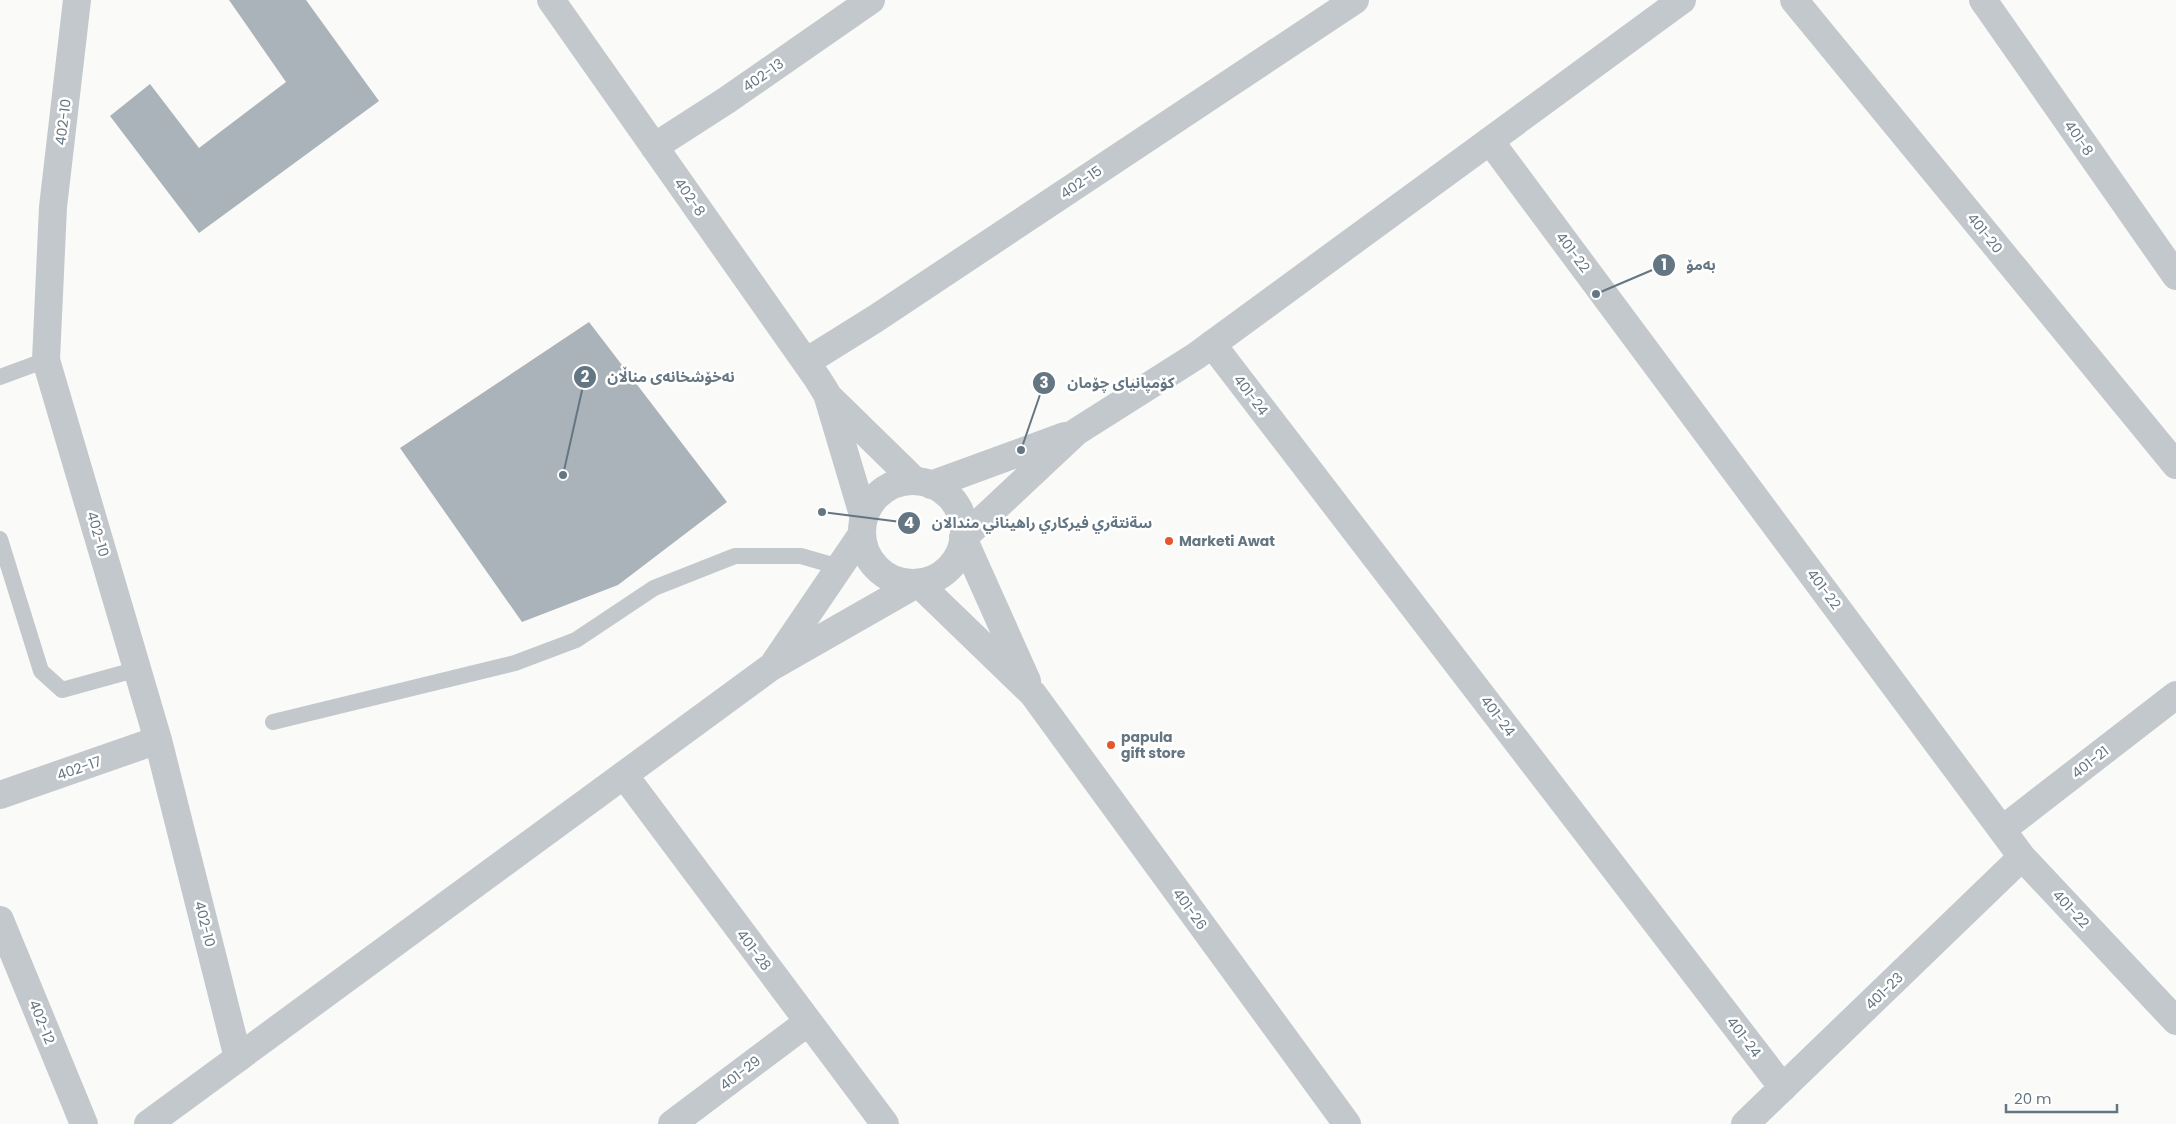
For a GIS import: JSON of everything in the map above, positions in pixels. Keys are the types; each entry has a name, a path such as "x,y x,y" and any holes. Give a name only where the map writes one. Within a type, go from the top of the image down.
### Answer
{"street":[{"name":"402-10","path":"77,0 53,207 46,360 158,740 238,1058"},
{"name":"402-8","path":"551,0 827,394"},
{"name":"402-13","path":"654,147 727,100 870,0"},
{"name":"402-15","path":"806,362 892,308 1356,0"},
{"path":"148,1124 771,667 918,583 935,578 948,569 958,554 964,538 1076,432 1212,344 1682,0"},
{"name":"401-20","path":"1794,0 2176,465"},
{"name":"401-8","path":"1983,0 2176,276"},
{"name":"401-22","path":"1490,141 2022,857 2176,1021"},
{"name":"401-24","path":"1212,344 1783,1088"},
{"path":"827,394 923,483 946,493 957,506 963,522 964,538 1033,694"},
{"path":"827,394 863,526 864,551 873,565 886,576 901,583 918,583 1033,694"},
{"path":"771,667 839,567 863,526 871,503 883,491 898,484 923,483 1076,432"},
{"name":"401-26","path":"1033,694 1347,1124"},
{"name":"401-21","path":"2003,829 2176,695"},
{"name":"402-17","path":"0,796 158,740"},
{"name":"401-28","path":"624,776 885,1124"},
{"name":"401-23","path":"1745,1124 2022,857"},
{"name":"402-12","path":"0,920 84,1124"},
{"name":"401-29","path":"672,1124 808,1022"}],"lane":[{"path":"0,378 46,360"},
{"path":"0,539 41,672 62,690 138,670"},
{"path":"273,722 515,663 576,640 654,588 735,556 801,556 839,567"}],"building":[{"path":"229,0 306,0 379,101 199,233 110,116 150,84 199,148 286,82"},
{"path":"589,322 727,502 618,585 522,622 400,448"}],"place":[{"name":"بەمۆ","path":"1596,294"},
{"name":"کۆمپانیای چۆمان","path":"1021,450"},
{"name":"نەخۆشخانەی مناڵان","path":"563,475"},
{"name":"سةنتةري فيركاري راهيناني مندالان","path":"822,512"},
{"name":"Marketi Awat","path":"1169,541"},
{"name":"papula gift store","path":"1111,745"}]}
